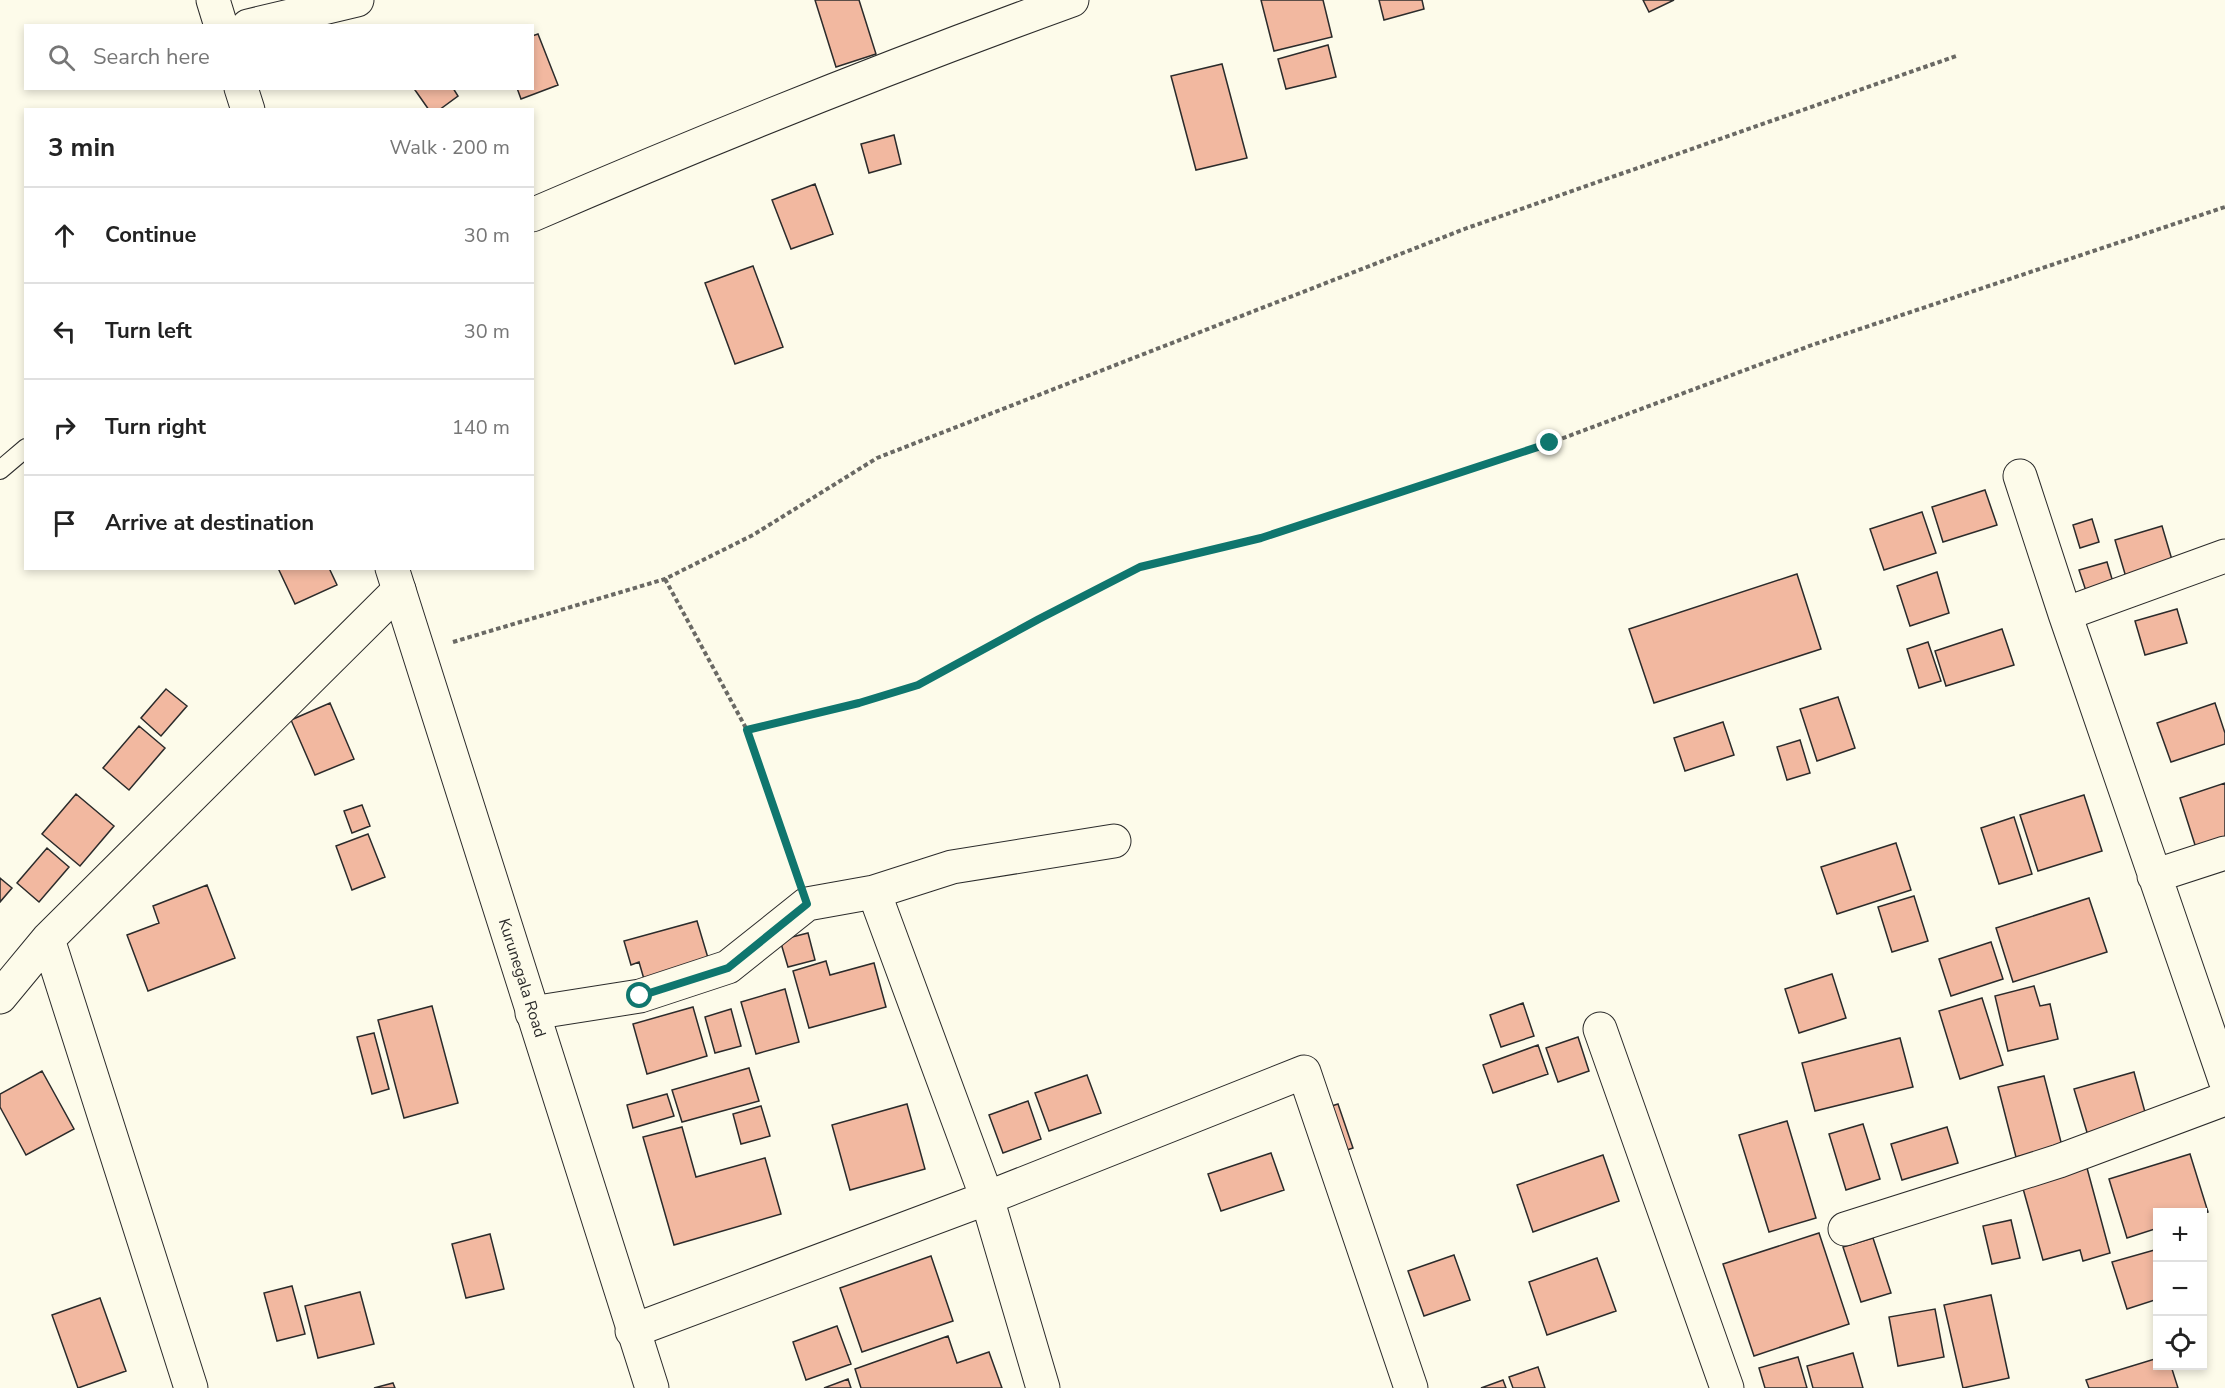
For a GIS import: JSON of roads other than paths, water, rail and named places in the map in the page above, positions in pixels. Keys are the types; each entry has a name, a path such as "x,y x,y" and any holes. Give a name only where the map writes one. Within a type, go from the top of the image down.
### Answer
{"main road":[{"path":"213,0 220,24"},
{"path":"256,24 357,0"},
{"path":"534,214 686,148 948,45 1072,0"},
{"path":"242,90 247,108"},
{"path":"2020,476 2225,1080"},
{"path":"2065,614 2225,556"},
{"path":"0,997 48,939 395,580"},
{"name":"Kurunegala Road","path":"395,580 652,1388"},
{"path":"532,1013 640,996 728,968 807,904 874,892 952,867 1114,841"},
{"path":"2154,876 2225,853"},
{"path":"874,892 987,1198 1043,1388"},
{"path":"48,939 191,1388"},
{"path":"1600,1029 1727,1388"},
{"path":"632,1331 987,1198 1304,1071 1411,1388"},
{"path":"1845,1229 2059,1161 2225,1099"}],"lane":[{"path":"0,470 24,450"}]}
